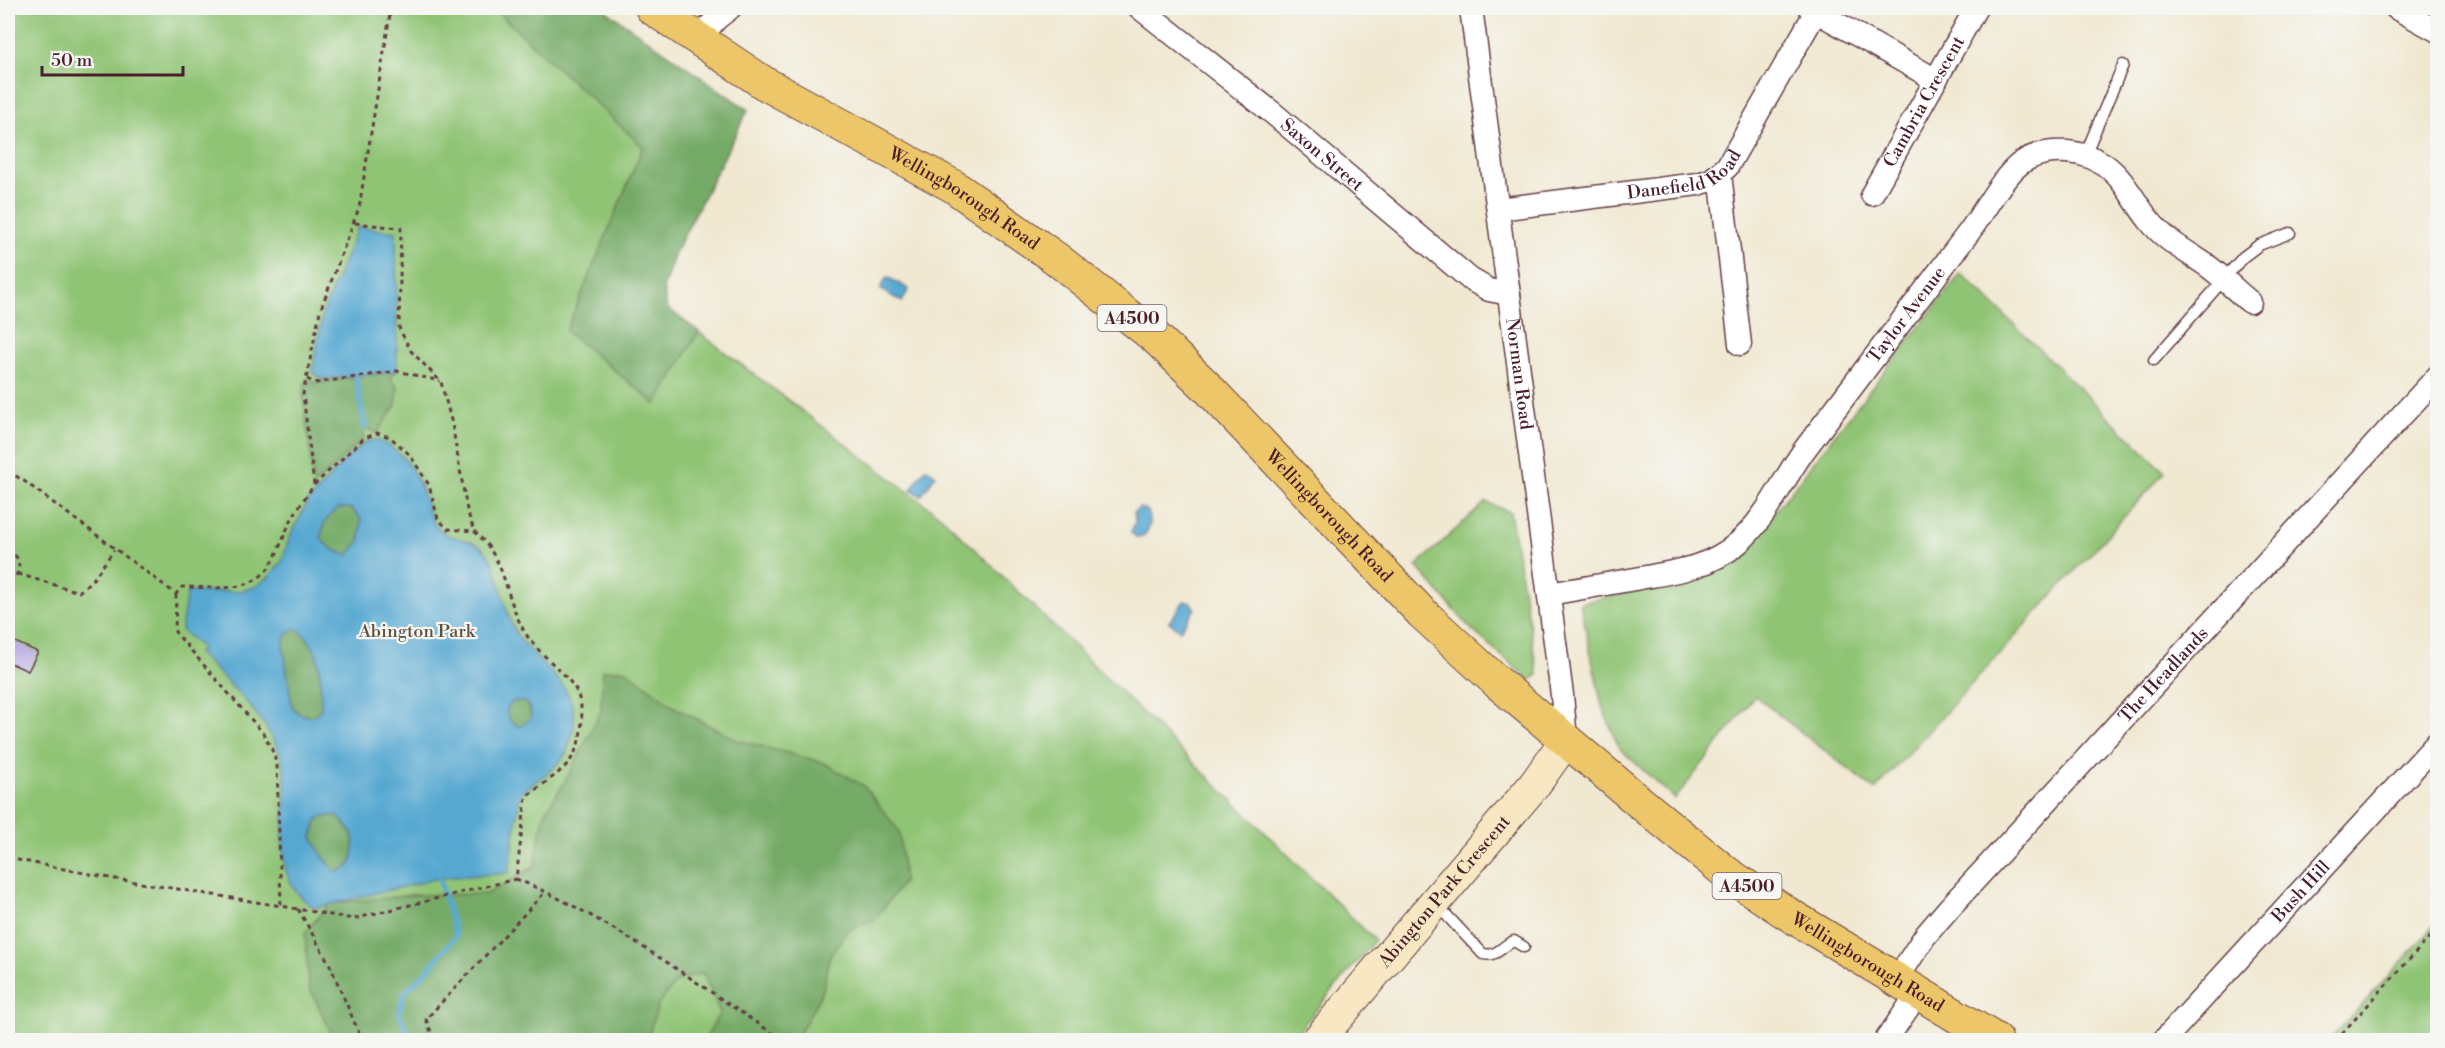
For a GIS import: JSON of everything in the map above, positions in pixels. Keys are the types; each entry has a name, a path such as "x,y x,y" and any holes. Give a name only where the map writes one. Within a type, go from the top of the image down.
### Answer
{"main road":[{"name":"Wellingborough Road","path":"652,8 764,83 953,186 1059,260 1156,338 1205,385 1421,612 1497,682 1566,740 1728,874 1785,912 1996,1041"}],"street":[{"path":"698,40 716,19 730,8"},
{"name":"Saxon Street","path":"1140,8 1274,114 1470,279 1489,290 1509,294"},
{"name":"Norman Road","path":"1472,8 1566,740"},
{"name":"Cambria Crescent","path":"1872,194 1976,8"},
{"path":"2396,8 2438,31"},
{"path":"1814,9 1936,80"},
{"name":"Danefield Road","path":"1498,209 1698,184 1720,174 1737,151 1814,9"},
{"name":"Taylor Avenue","path":"1549,594 1694,569 1718,558 1738,543 1754,526 1803,452 2008,177 2019,164 2030,158 2058,152 2085,155 2106,165 2122,178 2158,231 2250,302"},
{"path":"1720,174 1740,344"},
{"name":"The Headlands","path":"1886,1041 1925,936 2438,376"},
{"name":"Abington Park Crescent","path":"1318,1041 1535,783 1566,740"},
{"name":"Bush Hill","path":"2164,1041 2438,742"}],"lane":[{"path":"2085,155 2122,65"},
{"path":"2154,360 2243,257 2259,245 2290,233"},
{"path":"1434,903 1482,954 1490,956 1499,953 1514,941 1524,947"}],"path":[{"path":"314,485 303,394 320,311 359,208 391,8"},
{"path":"355,223 402,228 399,328 411,351 441,382 452,424 467,510 474,531 495,555 524,631 573,686 581,701 582,718 578,742 569,763 526,797 516,879"},
{"path":"307,379 315,383 397,371 441,382"},
{"path":"281,906 277,765 263,733 175,632 176,594 182,587 241,586 256,581 274,564 300,505 314,485 363,439 377,433 390,437 410,455 429,485 438,519 448,529 474,531"},
{"path":"8,471 176,594"},
{"path":"8,549 17,556 19,562 18,574 8,583"},
{"path":"18,574 79,592 94,578 114,550"},
{"path":"8,858 110,878 353,919 516,879 546,891 623,936 783,1041"},
{"path":"434,1041 426,1019 546,891"},
{"path":"298,909 329,963 362,1041"},
{"path":"2336,1041 2438,928"}],"green space":[{"name":"Abington Park","path":"8,8 602,8 748,110 675,253 663,288 667,308 943,518 1375,940 1291,1040 8,1040"},
{"path":"493,8 602,8 748,110 675,253 663,288 667,308 699,332 656,404 566,331 643,147"},
{"path":"1961,273 2165,472 1875,790 1755,696 1675,799 1619,748 1602,706 1580,603 1687,578 1763,527"},
{"path":"397,371 390,378 398,388 396,405 377,433 365,428 363,439 314,485 303,394 307,379 315,383"},
{"path":"1486,502 1510,512 1538,675 1530,680 1472,630 1416,566"},
{"path":"339,508 351,508 361,519 360,541 348,555 335,551 321,540 325,521"},
{"path":"296,628 312,644 319,664 321,709 312,717 300,714 292,707 283,644 286,635"},
{"path":"603,670 626,670 674,707 737,740 822,762 864,786 899,831 904,881 875,919 847,931 829,957 823,990 796,1040 705,1040 720,1012 703,973 677,981 658,1005 647,1040 335,1040 309,987 305,933 329,904 411,895 487,894 534,867 544,815 570,773 601,711"},
{"path":"513,701 525,701 530,709 531,718 520,727 510,721 506,710"},
{"path":"337,815 351,833 354,850 350,866 336,873 312,837 318,818"},
{"path":"2437,923 2437,1040 2329,1040 2339,1030"}],"water":[{"path":"358,227 396,232 397,371 323,379 312,373 323,312"},
{"path":"887,277 909,289 902,302 880,289"},
{"path":"377,440 386,444 407,462 421,488 431,517 440,530 453,537 474,543 487,553 495,569 515,631 568,694 574,724 569,746 562,759 520,794 509,873 439,878 315,908 298,893 288,876 283,836 284,771 279,751 254,711 198,653 202,648 181,630 187,592 240,591 255,587 269,577 282,561 289,539 307,503 344,461 367,441","holes":["339,508 351,508 361,519 360,541 348,555 335,551 321,540 326,521","296,628 312,644 316,654 319,664 321,709 312,717 300,714 292,707 283,644 286,635","513,701 525,702 530,709 531,718 520,727 510,721 506,710","337,815 352,832 354,838 350,866 336,873 312,837 318,818"]},
{"path":"926,468 936,475 921,496 911,489"},
{"path":"1139,508 1147,510 1150,522 1145,534 1138,538 1131,533 1135,522 1134,512"},
{"path":"1184,601 1191,603 1195,609 1180,630 1169,622"}],"building":[{"path":"8,639 38,652 28,671 8,662"}],"waterway":[{"path":"356,377 365,428"},
{"path":"411,1040 399,1014 404,993 424,974 456,936 439,878"}]}
